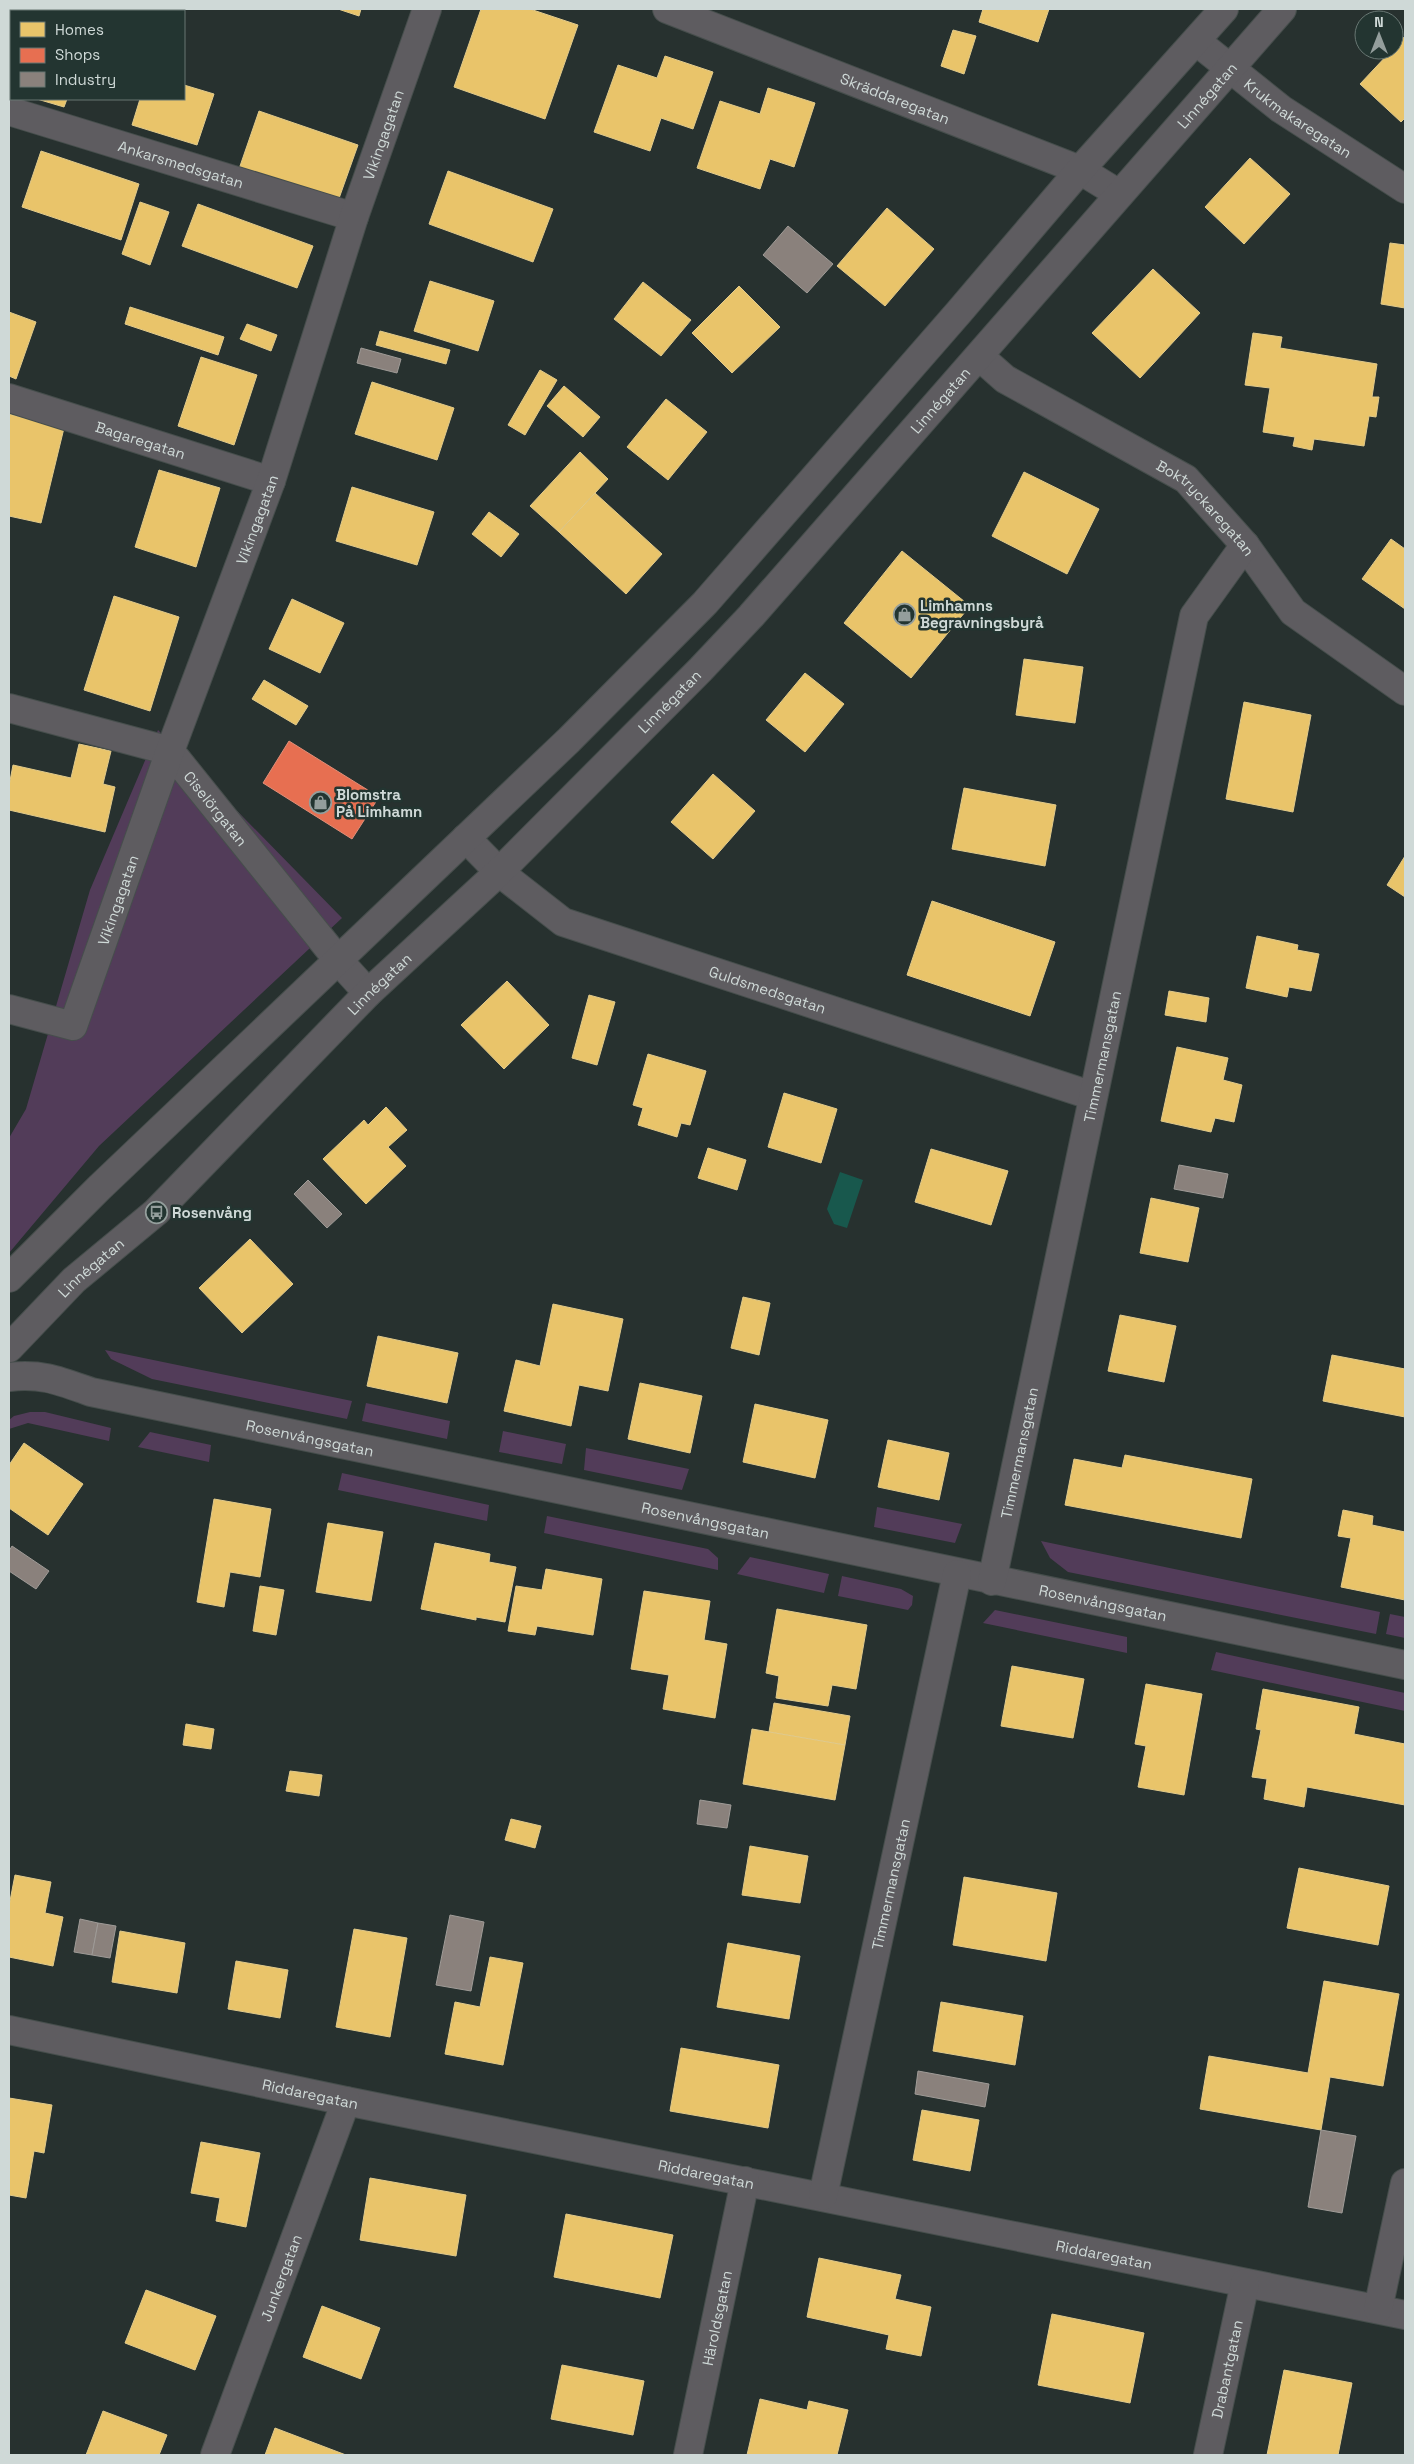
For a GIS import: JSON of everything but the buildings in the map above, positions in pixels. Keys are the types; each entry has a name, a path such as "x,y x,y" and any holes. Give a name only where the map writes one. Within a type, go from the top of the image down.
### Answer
{"street":[{"name":"Vikingagatan","path":"9,1009 73,1026 170,751 271,481 354,217 427,9"},
{"name":"Skräddaregatan","path":"667,9 1080,170 1119,194"},
{"path":"9,1278 98,1188 568,740 705,602 946,327 1080,170 1224,9"},
{"name":"Linnégatan","path":"9,1348 74,1280 156,1212 368,993 499,872 738,629 1282,9"},
{"name":"Krukmakaregatan","path":"1196,41 1281,110 1405,188"},
{"name":"Ankarsmedsgatan","path":"9,111 354,217"},
{"name":"Boktryckaregatan","path":"979,356 1006,379 1186,479 1245,545 1293,612 1405,691"},
{"name":"Bagaregatan","path":"9,398 271,481"},
{"name":"Timmermansgatan","path":"992,1581 1194,616 1245,545"},
{"path":"9,708 170,751"},
{"name":"Ciselörgatan","path":"170,751 338,960 368,993"},
{"name":"Guldsmedsgatan","path":"466,838 499,872 563,922 1093,1096"},
{"name":"Rosenvångsgatan","path":"9,1377 31,1374 54,1379 91,1392 958,1574 1405,1665"},
{"name":"Timmermansgatan","path":"823,2196 958,1574"},
{"name":"Riddaregatan","path":"9,2030 346,2101 1405,2315"},
{"name":"Junkergatan","path":"215,2455 346,2101"},
{"name":"Häroldsgatan","path":"688,2455 745,2181"},
{"path":"1378,2309 1405,2182"},
{"name":"Drabantgatan","path":"1208,2455 1245,2283"}],"shaded area":[{"path":"158,730 342,918 99,1146 9,1253 9,1138 26,1109 90,890"},
{"path":"840,1172 863,1180 847,1228 834,1224 827,1209"},
{"path":"105,1350 352,1401 347,1419 152,1379 111,1359"},
{"path":"366,1403 450,1421 447,1439 362,1421"},
{"path":"30,1412 45,1412 111,1428 109,1441 28,1423 9,1429 9,1420 14,1416"},
{"path":"503,1431 566,1444 562,1464 499,1452"},
{"path":"150,1432 211,1445 209,1462 138,1447"},
{"path":"586,1448 689,1469 682,1490 584,1470"},
{"path":"342,1473 489,1505 487,1521 338,1490"},
{"path":"877,1507 962,1524 955,1543 874,1527"},
{"path":"547,1516 708,1549 718,1558 718,1570 544,1533"},
{"path":"1041,1541 1380,1612 1376,1634 1068,1572 1050,1558"},
{"path":"750,1557 829,1574 824,1593 737,1574"},
{"path":"842,1576 901,1589 913,1596 912,1605 908,1610 838,1596"},
{"path":"995,1610 1127,1637 1127,1653 983,1623"},
{"path":"1390,1614 1405,1617 1405,1638 1386,1634"},
{"path":"1216,1652 1405,1693 1405,1711 1211,1670"}],"place":[{"name":"Limhamns Begravningsbyrå","path":"904,614"},
{"name":"Blomstra På Limhamn","path":"320,803"},
{"name":"Rosenvång","path":"156,1212"}]}
